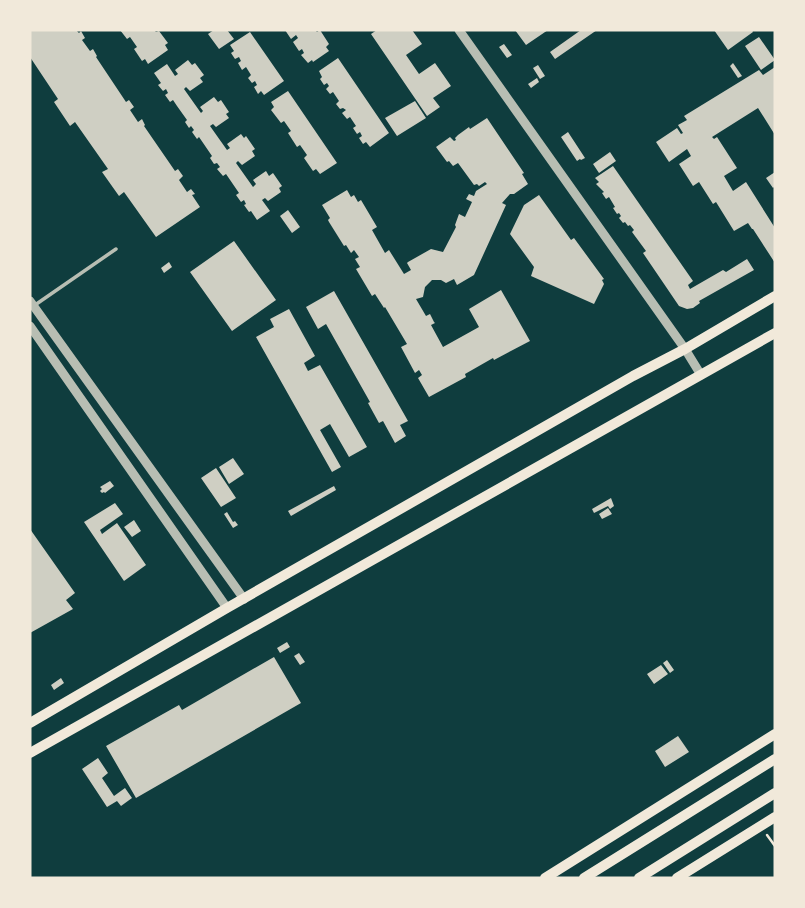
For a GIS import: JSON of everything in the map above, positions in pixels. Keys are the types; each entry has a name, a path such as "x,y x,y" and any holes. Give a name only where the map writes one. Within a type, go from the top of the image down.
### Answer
{"main road":[{"path":"30,723 775,296"},
{"path":"30,753 775,333"},
{"path":"545,878 775,734"},
{"path":"584,878 775,759"},
{"path":"639,878 775,793"},
{"path":"677,878 775,817"}],"street":[{"path":"459,30 701,375"},
{"path":"31,304 244,599"},
{"path":"30,326 227,608"}],"lane":[{"path":"31,304 116,248"}],"path":[{"path":"760,826 775,846"}],"building":[{"path":"30,30 81,31 85,38 82,40 90,51 93,49 126,102 129,100 134,107 130,110 138,122 142,119 175,171 178,169 183,176 179,180 187,192 191,189 195,194 192,195 200,207 156,237 124,192 119,196 102,172 108,169 75,122 70,126 54,102 58,99 30,57"},
{"path":"120,30 159,31 168,43 165,45 168,50 148,64 145,59 142,61 134,49 137,47 130,37 127,39"},
{"path":"214,30 227,30 234,39 219,49 208,34"},
{"path":"285,30 320,30 329,44 326,47 329,51 308,63 301,55 304,53 302,49 299,51 293,42 298,38 296,35 291,39"},
{"path":"377,30 412,30 422,44 406,55 419,74 435,63 451,86 433,98 440,107 427,116 371,34"},
{"path":"515,30 548,30 526,45"},
{"path":"581,30 597,30 555,59 550,52"},
{"path":"714,30 752,30 753,32 728,50"},
{"path":"250,32 284,81 264,95 261,91 258,94 254,87 257,85 248,78 251,75 246,67 242,70 238,63 241,61 239,57 235,59 231,53 234,51 230,45"},
{"path":"759,37 775,60 761,70 745,46"},
{"path":"504,44 512,55 507,58 499,47"},
{"path":"338,58 389,133 370,147 366,142 363,144 359,138 362,136 353,128 356,126 350,117 347,119 342,113 346,110 340,109 336,104 339,101 333,92 330,94 326,89 329,86 327,83 324,85 320,79 322,77 319,71"},
{"path":"188,60 192,65 195,63 204,75 200,78 203,82 190,91 186,87 184,89 201,113 203,111 200,107 214,97 218,102 221,100 229,112 226,114 229,118 216,127 213,124 210,126 227,150 230,148 227,144 241,134 244,138 246,136 255,149 252,151 255,156 242,165 238,161 236,163 253,187 256,184 253,180 266,171 269,176 273,173 282,186 279,188 281,192 268,201 265,198 262,200 270,211 257,220 244,205 244,200 241,202 236,195 239,193 226,174 223,176 217,169 220,167 217,163 214,164 210,158 212,156 199,137 197,139 192,132 194,130 191,126 189,128 185,122 187,120 173,100 170,102 165,95 168,93 166,89 163,91 158,85 161,83 154,73 167,64 175,76 178,74 175,70"},
{"path":"733,63 742,76 738,78 730,66"},
{"path":"538,65 545,76 540,79 533,68"},
{"path":"775,67 775,135 758,108 712,137 717,137 737,168 724,176 733,191 746,182 775,228 775,263 748,223 734,231 716,202 713,204 699,182 693,186 679,164 691,156 687,149 669,162 656,142 677,128 683,133 678,125 687,120 684,116 759,70 763,75"},
{"path":"537,78 539,82 531,88 528,84"},
{"path":"288,91 337,163 320,174 316,169 313,171 304,158 307,155 300,145 297,147 288,133 291,131 271,110 274,107 271,102"},
{"path":"415,101 426,118 397,136 385,118"},
{"path":"487,118 524,173 522,174 528,184 510,194 502,203 506,205 474,275 457,285 454,279 446,283 432,280 425,287 423,297 416,299 426,316 430,314 435,323 431,325 443,347 479,327 469,309 501,290 530,341 494,360 493,358 465,374 466,377 429,397 418,378 422,375 419,370 415,373 401,347 407,344 385,307 375,294 372,296 356,269 360,267 355,259 359,257 354,250 351,253 346,245 344,246 322,205 347,190 358,202 361,200 377,227 372,230 385,253 389,250 404,274 411,270 408,262 431,249 443,252 456,227 459,214 465,217 472,202 466,199 469,194 474,196 476,191 487,184 485,182 479,186 474,185 458,163 453,166 447,162 436,147 450,137 456,140 458,135 469,127 470,129"},
{"path":"568,132 585,158 577,161 561,137"},
{"path":"610,152 616,161 599,173 593,164"},
{"path":"613,166 693,281 688,285 690,289 747,259 754,270 699,301 693,308 679,306 643,253 646,251 632,232 634,230 623,223 609,197 606,199 602,193 604,192 596,184 599,182 595,178"},
{"path":"775,172 775,186 773,188 766,178"},
{"path":"539,195 571,240 574,238 604,279 594,304 531,276 534,267 510,234 524,205"},
{"path":"288,210 300,227 292,233 280,216"},
{"path":"234,241 276,300 232,331 190,272"},
{"path":"169,262 172,267 164,273 161,268"},
{"path":"334,291 408,421 400,425 406,436 395,443 383,421 379,423 326,324 318,329 306,307"},
{"path":"289,309 315,356 304,363 308,371 320,365 367,447 349,457 330,424 320,430 341,467 332,472 256,337 274,327 270,319"},
{"path":"233,458 244,474 229,484 219,467"},
{"path":"216,468 236,498 221,507 201,478"},
{"path":"110,481 114,486 102,493 100,487"},
{"path":"334,486 336,490 291,516 288,511"},
{"path":"611,498 614,506 594,513 592,509"},
{"path":"115,503 123,514 100,530 102,534 117,523 146,565 124,581 84,522"},
{"path":"608,508 612,514 602,519 599,514"},
{"path":"227,512 238,525 233,528 224,514"},
{"path":"134,520 141,531 132,537 124,527"},
{"path":"30,529 75,593 66,600 73,609 30,633"},
{"path":"287,642 290,647 280,653 277,648"},
{"path":"299,653 305,662 300,665 294,656"},
{"path":"274,657 301,703 136,798 106,746 179,705 182,710"},
{"path":"667,660 674,670 670,673 663,663"},
{"path":"661,665 668,674 654,684 647,674"},
{"path":"61,678 64,683 54,690 51,685"},
{"path":"678,736 689,752 665,767 655,751"},
{"path":"98,758 108,773 102,778 114,796 125,788 132,798 121,806 117,801 107,807 82,769"}]}
